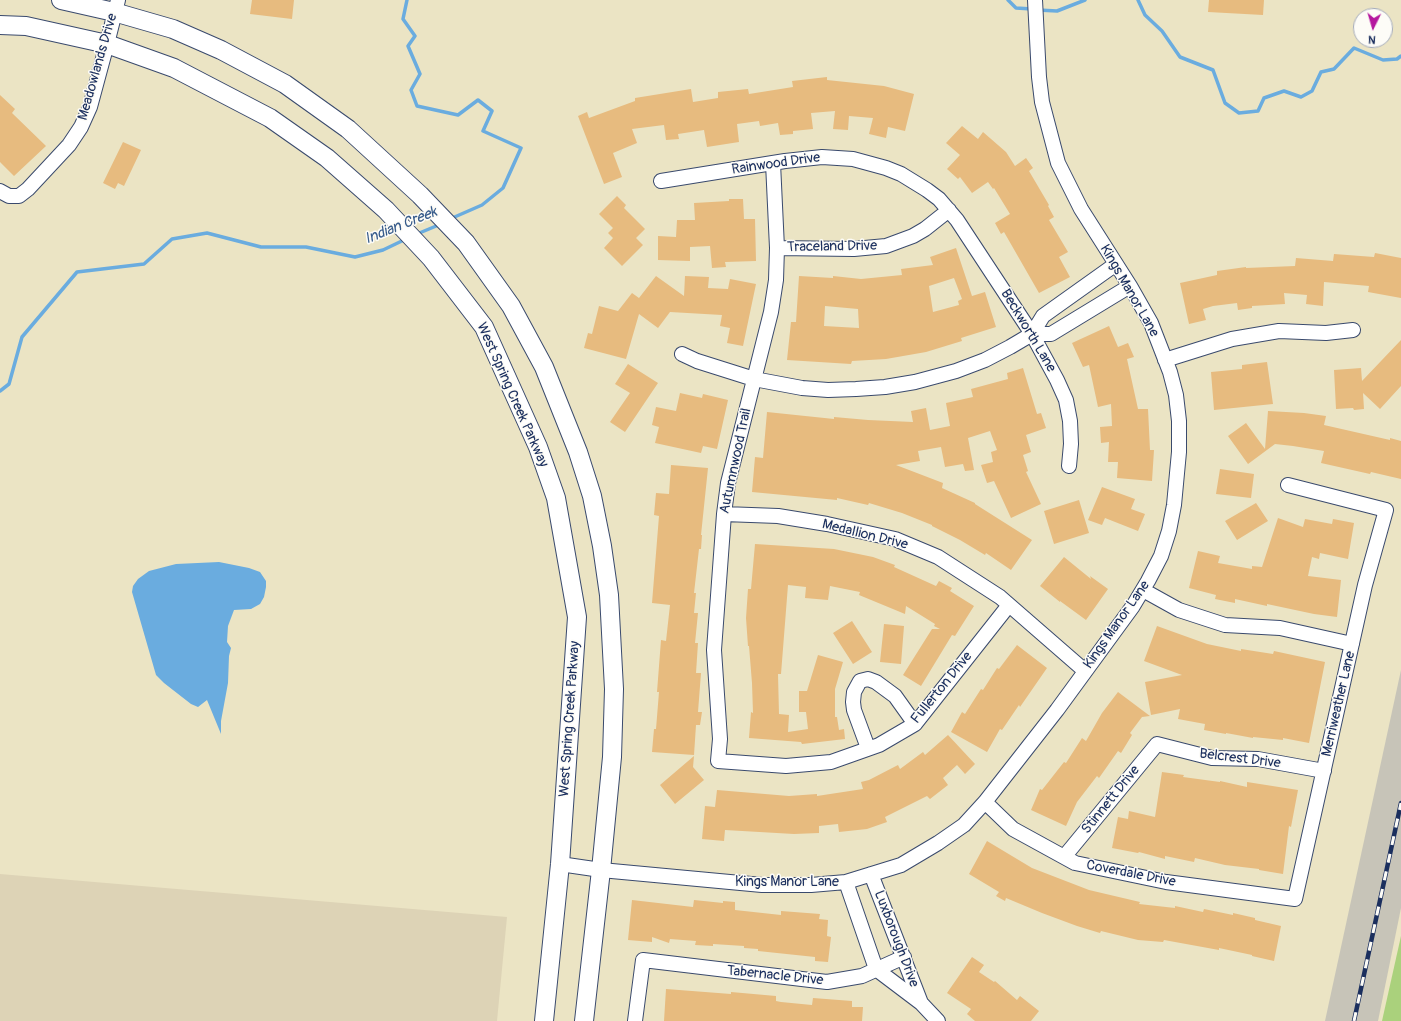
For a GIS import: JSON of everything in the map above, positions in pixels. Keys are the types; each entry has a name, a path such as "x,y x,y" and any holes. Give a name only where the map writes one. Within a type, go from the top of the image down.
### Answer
{"main road":[{"path":"61,0 116,6 174,29 221,50 285,84 348,129 420,195 466,243 511,306 544,367 578,452 592,496 602,546 609,595 614,688 612,758 584,1021"},
{"name":"West Spring Creek Parkway","path":"0,25 26,26 107,44 174,68 270,118 327,158 386,210 431,258 484,327 538,447 556,498 577,617 560,864 544,1021"}],"street":[{"name":"Kings Manor Lane","path":"560,864 601,870 762,885 811,885 846,882 901,865 938,843 964,825 985,802 1057,710 1143,590 1161,556 1169,531 1174,505 1180,452 1176,395 1151,323 1130,286 1081,209 1058,163 1042,102 1039,77 1035,0"},
{"name":"Meadowlands Drive","path":"4,193 19,196 28,190 69,145 81,127 90,107 116,6"},
{"name":"Rainwood Drive","path":"661,181 773,163 822,157 853,160 870,163 901,174 939,199 949,210"},
{"name":"Autumnwood Trail","path":"718,761 720,738 714,650 724,514 728,483 771,312 776,280 778,248 773,163"},
{"name":"Traceland Drive","path":"778,248 854,249 886,246 900,242 919,233 949,210"},
{"name":"Beckworth Lane","path":"949,210 994,275 1032,334 1057,380 1066,400 1070,421 1071,432 1069,466"},
{"path":"682,354 697,361 754,379 802,388 828,390 899,385 944,375 996,355 1032,334 1043,316 1116,264"},
{"path":"1032,334 1051,334 1130,286"},
{"path":"1165,360 1232,339 1279,331 1326,333 1353,330"},
{"name":"Merriweather Lane","path":"1288,485 1386,510 1365,585 1295,899"},
{"name":"Medallion Drive","path":"724,514 778,516 827,524 895,539 938,557 1000,597 1085,671"},
{"path":"1143,590 1179,610 1225,625 1280,628 1352,644"},
{"name":"Fullerton Drive","path":"718,761 786,766 831,762 879,745 915,724 1009,605"},
{"path":"868,748 854,710 853,702 854,692 860,681 868,678 895,696 915,724"},
{"name":"Belcrest Drive","path":"1157,744 1212,758 1258,759 1324,771"},
{"name":"Stinnett Drive","path":"1064,857 1157,744"},
{"name":"Coverdale Drive","path":"985,802 1013,829 1075,863 1166,882 1295,899"},
{"name":"Luxborough Drive","path":"871,874 921,1003"},
{"name":"Luxborough Drive","path":"846,882 876,969 921,1003 938,1021"},
{"name":"Tabernacle Drive","path":"635,1021 643,960 827,982 862,976 904,957"}],"shaded area":[{"path":"1401,670 1401,908 1378,1021 1325,1021"},
{"path":"0,874 507,917 497,1021 0,1021"}],"green space":[{"path":"1401,936 1401,1021 1382,1021"}],"water":[{"path":"219,562 249,568 260,572 266,581 264,597 260,604 251,609 234,610 228,626 227,642 231,648 229,656 228,683 221,721 221,734 207,700 198,707 191,704 156,675 132,592 133,586 138,579 149,571 176,564"}],"building":[{"path":"252,0 294,0 292,19 250,14"},
{"path":"1209,0 1264,0 1263,15 1208,12"},
{"path":"827,77 827,80 884,86 914,94 905,131 888,127 886,138 869,134 873,118 849,116 848,130 833,129 835,111 811,113 813,129 793,131 793,134 780,135 778,123 760,126 759,121 737,124 739,142 707,147 704,130 678,134 679,139 666,140 664,125 632,129 637,143 613,153 622,177 604,184 578,116 587,112 589,118 635,101 635,98 691,89 693,102 718,98 718,92 748,89 749,94 793,87 792,81"},
{"path":"0,95 15,109 12,113 46,146 14,176 0,162"},
{"path":"962,126 978,139 983,132 1006,152 1015,166 1026,158 1033,168 1029,171 1049,205 1048,206 1054,217 1049,220 1068,252 1059,257 1070,277 1039,293 1004,232 1001,234 995,223 1010,214 994,188 993,189 988,182 972,193 960,177 958,179 947,169 960,155 946,143"},
{"path":"123,142 141,150 124,186 118,183 115,189 103,183"},
{"path":"617,196 626,205 624,208 645,229 636,238 643,245 622,266 604,248 613,238 608,233 613,228 599,214"},
{"path":"729,199 743,199 744,219 755,219 756,261 725,262 726,267 712,268 710,246 690,247 690,261 658,260 658,236 676,237 677,220 695,220 694,203 729,201"},
{"path":"956,248 972,296 985,292 996,327 961,338 962,341 926,352 886,359 852,361 851,364 787,360 791,322 796,322 799,276 833,278 833,276 861,279 902,275 901,269 933,265 930,257","holes":["954,278 962,299 958,301 959,305 933,312 929,286","825,306 858,309 859,328 824,326"]},
{"path":"1375,253 1401,258 1401,298 1368,292 1369,286 1324,282 1323,306 1306,304 1307,295 1284,293 1285,304 1252,306 1252,308 1238,310 1237,303 1213,306 1203,309 1206,320 1189,324 1180,283 1217,275 1217,271 1246,267 1295,266 1296,258 1333,261 1334,254 1374,257"},
{"path":"656,276 684,296 685,276 709,277 708,288 728,289 730,279 756,284 743,346 727,343 730,328 720,326 722,315 670,312 658,328 639,314 626,359 584,348 588,333 592,334 599,306 618,311 632,293 639,298"},
{"path":"1109,326 1118,347 1128,343 1134,357 1127,359 1138,409 1148,409 1150,450 1154,450 1152,481 1117,478 1118,462 1108,462 1109,442 1101,443 1100,427 1112,426 1111,404 1098,407 1089,365 1083,367 1072,343"},
{"path":"1401,340 1401,386 1380,409 1363,393 1364,409 1336,409 1334,370 1361,368 1362,381"},
{"path":"1267,362 1273,404 1214,410 1211,372 1242,369 1242,365"},
{"path":"628,364 658,383 625,432 610,422 630,393 615,384"},
{"path":"1023,368 1037,414 1041,413 1046,428 1026,435 1031,452 1023,455 1028,471 1026,472 1041,504 1011,518 994,481 987,483 981,465 993,462 991,452 997,450 990,431 968,438 974,470 965,471 963,464 945,467 941,447 918,451 920,461 896,465 943,483 942,488 975,503 1032,540 1011,570 986,553 985,555 932,525 902,513 869,503 868,505 837,498 837,500 752,492 755,457 763,458 767,412 834,419 834,417 913,422 911,411 926,408 930,430 950,426 946,403 973,397 971,389 1008,379 1007,373"},
{"path":"680,393 702,398 703,394 728,400 717,449 703,446 701,453 655,443 659,427 652,425 656,407 676,411"},
{"path":"1268,411 1326,416 1324,425 1390,440 1390,438 1401,441 1401,479 1321,463 1324,451 1275,444 1248,464 1228,436 1246,423 1265,449"},
{"path":"671,465 708,468 701,535 701,549 699,549 694,593 696,593 694,613 698,613 695,643 698,643 696,673 701,673 698,712 702,712 700,725 696,725 694,755 652,752 654,729 656,729 659,692 657,692 661,640 666,641 670,605 652,603 659,516 654,515 656,493 669,494"},
{"path":"1220,469 1254,474 1251,498 1216,494"},
{"path":"1102,487 1135,499 1131,509 1145,514 1138,531 1105,518 1102,525 1088,520"},
{"path":"1079,500 1089,533 1054,544 1044,511"},
{"path":"1256,503 1268,521 1237,540 1225,521"},
{"path":"1278,518 1303,527 1305,519 1332,524 1333,519 1354,523 1348,559 1320,553 1319,559 1312,557 1308,576 1341,580 1337,617 1314,614 1267,604 1267,606 1235,599 1235,603 1215,599 1216,595 1189,588 1198,551 1220,556 1218,563 1252,569 1252,566 1262,567"},
{"path":"755,544 834,549 873,557 895,565 894,567 936,586 939,581 952,588 950,591 974,606 955,636 952,635 921,686 903,675 932,629 940,629 934,626 935,624 906,606 905,614 859,595 860,592 830,586 828,600 805,598 806,587 788,585 781,674 778,674 779,714 789,715 788,732 808,729 806,712 799,712 799,691 807,691 818,655 843,662 835,689 835,717 837,717 839,730 844,729 845,739 802,744 801,742 749,738 751,712 753,713 752,683 746,618 748,589 751,589"},
{"path":"1064,557 1091,579 1090,576 1108,589 1086,620 1040,586"},
{"path":"852,621 872,652 853,664 833,633"},
{"path":"884,624 904,626 901,664 880,662"},
{"path":"1157,626 1207,644 1241,651 1241,649 1273,654 1274,651 1325,662 1309,743 1283,738 1283,740 1253,738 1204,730 1205,724 1178,719 1180,709 1151,715 1145,682 1182,675 1144,661"},
{"path":"1017,645 1047,668 1020,707 1019,705 1002,730 1000,729 987,752 951,732 962,712 965,714 981,689 983,690 997,668 999,669"},
{"path":"1118,692 1150,716 1142,717 1130,733 1132,735 1121,753 1118,751 1099,778 1097,776 1077,802 1066,826 1031,810 1040,789 1042,790 1064,762 1066,763 1082,738 1086,741 1102,713"},
{"path":"948,735 975,764 965,774 957,765 943,778 948,785 930,799 927,796 885,817 887,822 867,829 839,832 838,824 819,826 819,833 794,834 725,830 724,841 702,839 705,806 715,807 717,790 789,796 817,794 817,796 863,789 861,782 869,780 898,765 900,769 923,752 925,755"},
{"path":"694,756 693,767 704,780 675,804 660,785"},
{"path":"1162,772 1184,775 1183,777 1220,781 1247,787 1247,782 1298,790 1291,827 1289,826 1283,874 1259,869 1225,865 1195,858 1194,862 1165,856 1165,859 1139,852 1112,848 1118,817 1128,819 1129,811 1155,817"},
{"path":"987,841 1032,868 1089,890 1140,902 1139,904 1175,908 1175,906 1203,912 1204,909 1233,915 1233,913 1281,926 1274,961 1219,948 1219,950 1164,940 1163,942 1138,940 1101,931 1100,933 1042,913 1006,898 1005,901 996,896 999,892 969,874"},
{"path":"632,900 693,907 694,900 723,903 723,901 735,902 735,910 781,915 781,911 820,914 819,919 828,920 827,936 831,937 828,962 815,961 815,957 758,951 758,949 744,948 744,946 713,944 713,946 695,945 696,941 670,939 669,943 652,937 652,942 628,940"},
{"path":"972,957 984,965 979,972 994,982 995,981 1017,1000 1020,996 1039,1011 1031,1021 975,1021 967,1014 971,1009 947,993"},
{"path":"666,989 776,996 776,1001 812,1005 813,998 852,1001 852,1007 863,1007 862,1021 664,1021"}],"waterway":[{"name":"Indian Creek","path":"407,0 403,19 415,36 408,46 420,74 411,90 417,106 458,115 478,100 492,111 483,131 521,148 503,188 482,205 450,219"},
{"name":"Indian Creek","path":"1008,0 1016,8 1032,9"},
{"name":"Indian Creek","path":"1038,10 1057,11 1085,0"},
{"name":"Indian Creek","path":"1138,0 1145,15 1162,31 1180,57 1213,70 1225,103 1239,113 1258,111 1264,98 1284,91 1301,97 1312,91 1321,72 1334,69 1354,48 1383,60 1397,59 1401,56"},
{"name":"Indian Creek","path":"417,234 441,224"},
{"name":"Indian Creek","path":"0,391 9,384 22,337 77,272 144,264 172,239 207,233 261,247 306,247 355,257 383,250 406,239"}],"railway":[{"path":"1354,1021 1401,803"}]}
